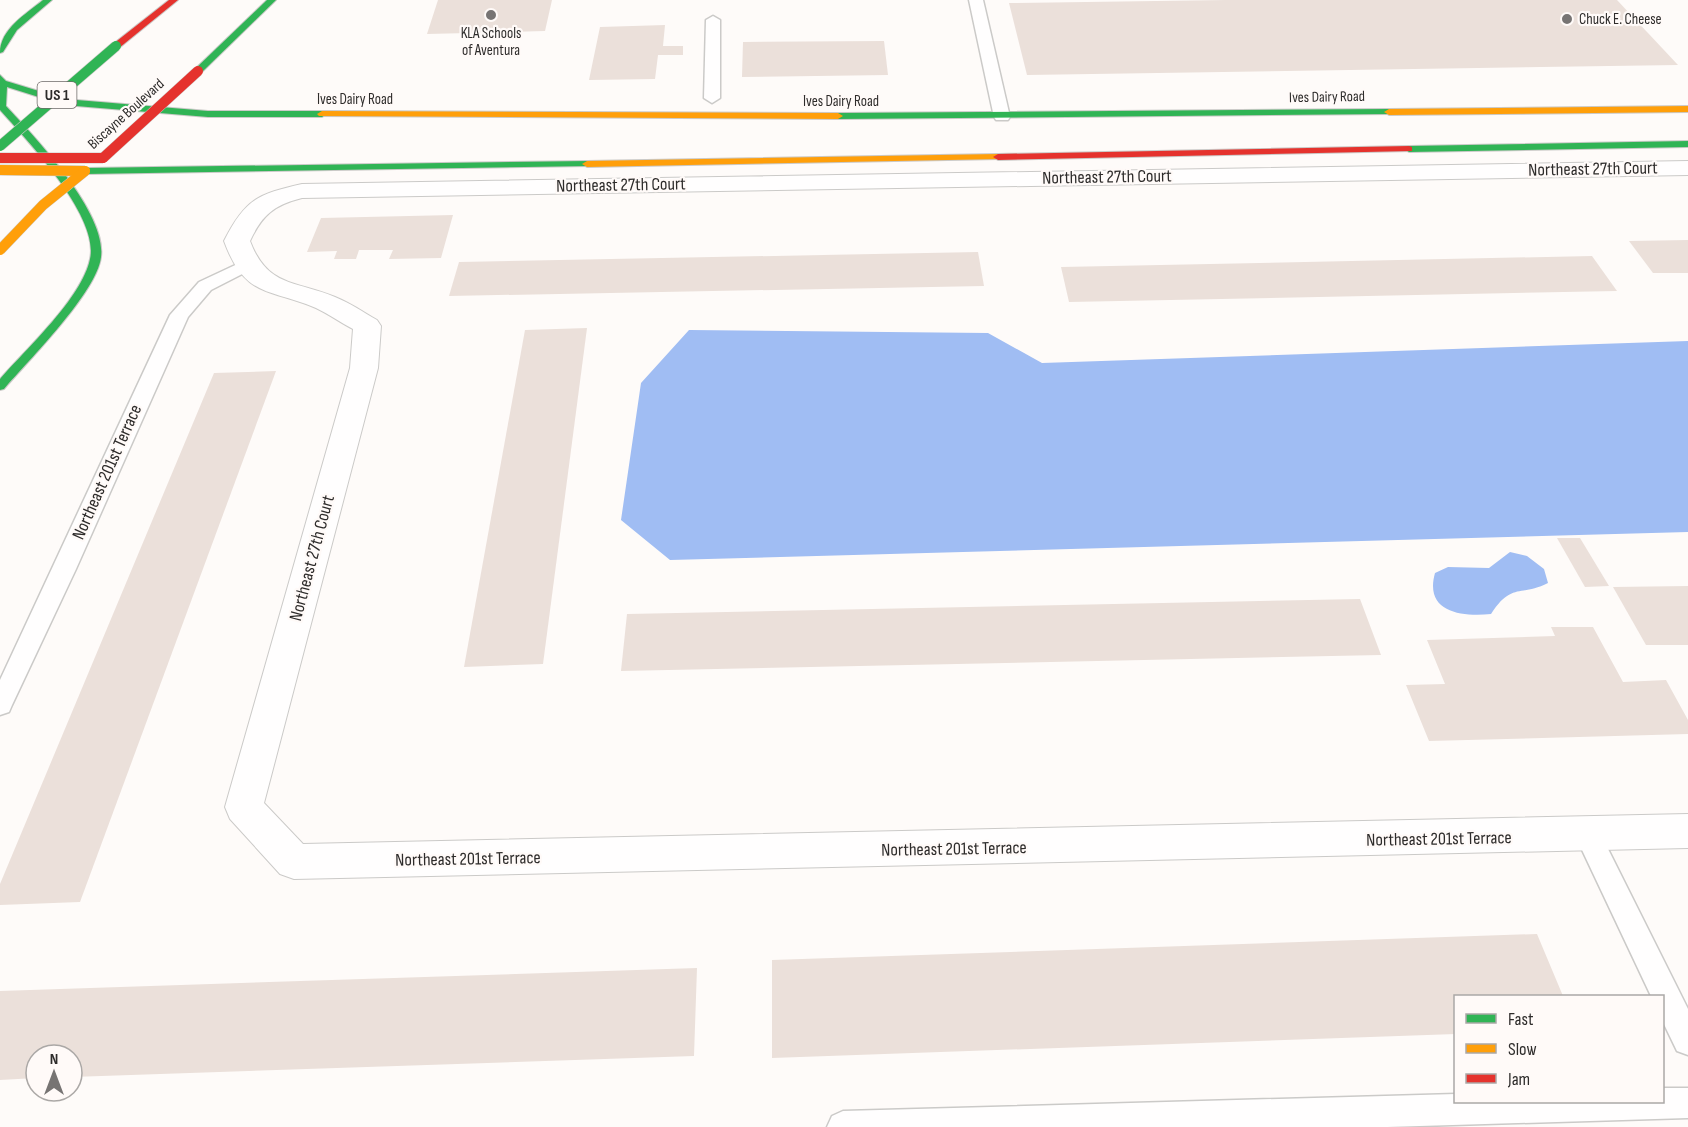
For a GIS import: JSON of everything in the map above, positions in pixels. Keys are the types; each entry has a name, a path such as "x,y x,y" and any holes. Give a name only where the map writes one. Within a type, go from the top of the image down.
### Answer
{"street":[{"path":"0,50 4,38 21,20 48,0"},
{"name":"US 1","path":"0,146 116,46 174,0"},
{"name":"Biscayne Boulevard","path":"0,250 43,205 103,158 272,0"},
{"path":"0,386 81,290 91,272 97,246 95,231 86,213 23,128 1,106 2,81"},
{"name":"Ives Dairy Road","path":"2,81 64,102 196,114 1002,117 1688,109"},
{"path":"0,170 244,171 1688,144"},
{"path":"0,158 442,152"},
{"name":"Northeast 27th Court","path":"244,807 364,368 368,326 327,303 266,283 246,266 237,241 250,213 267,199 302,191 1688,168"},
{"name":"Northeast 201st Terrace","path":"244,807 294,862 1688,831"}],"lane":[{"path":"976,0 1002,117"},
{"path":"712,98 713,20"},
{"name":"Northeast 201st Terrace","path":"0,705 65,568 179,315 204,286 246,266"},
{"path":"1588,835 1688,1041"},
{"path":"843,1127 1688,1103"}],"water":[{"path":"689,330 988,333 1042,363 1688,341 1688,532 670,560 621,520 641,383"},
{"path":"1510,552 1527,556 1544,569 1548,583 1511,594 1498,604 1491,614 1457,613 1440,604 1433,586 1435,573 1448,567 1489,568"}],"building":[{"name":"KLA Schools of Aventura","path":"438,0 552,0 545,31 427,34"},
{"path":"1226,0 1617,0 1678,65 1027,75 1009,3"},
{"path":"665,25 663,46 683,46 683,55 658,55 655,79 589,80 600,27"},
{"path":"884,41 888,75 742,77 743,42"},
{"path":"453,215 441,258 389,259 393,250 359,250 356,259 334,259 337,251 307,252 321,218"},
{"path":"1688,240 1688,273 1653,273 1629,241"},
{"path":"978,252 984,286 449,296 459,262"},
{"path":"1592,256 1617,291 1069,302 1061,267"},
{"path":"587,328 543,664 464,667 525,330"},
{"path":"276,371 80,902 0,905 0,884 214,373"},
{"path":"1557,538 1580,538 1609,586 1585,587"},
{"path":"1688,586 1688,645 1646,645 1613,587"},
{"path":"1360,599 1381,655 621,671 627,614"},
{"path":"1551,627 1593,627 1623,682 1666,680 1688,720 1688,734 1429,741 1406,685 1445,684 1427,640 1555,636"},
{"path":"1537,934 1563,995 1454,995 1454,1034 772,1058 772,960"},
{"path":"697,968 694,1056 84,1077 84,1043 24,1043 24,1079 0,1080 0,991"}],"traffic: fast":[{"path":"0,50 14,28 48,0"},
{"path":"198,71 272,0"},
{"path":"0,146 116,46"},
{"path":"0,78 3,83 1,106 62,178 89,221 96,241 96,258 81,290 0,386"},
{"path":"3,83 64,102 208,114 322,114"},
{"path":"838,116 1389,112"},
{"path":"1409,149 1688,144"},
{"path":"85,171 587,164"}],"traffic: slow":[{"path":"1389,112 1688,109"},
{"path":"322,114 838,116"},
{"path":"587,164 998,157"},
{"path":"0,170 85,171"},
{"path":"0,250 43,205 85,171"}],"traffic: jam":[{"path":"116,46 174,0"},
{"path":"103,158 198,71"},
{"path":"998,157 1409,149"},
{"path":"0,158 103,158"}],"place":[{"name":"KLA Schools of Aventura","path":"491,15"},
{"name":"Chuck E. Cheese","path":"1567,19"}]}
